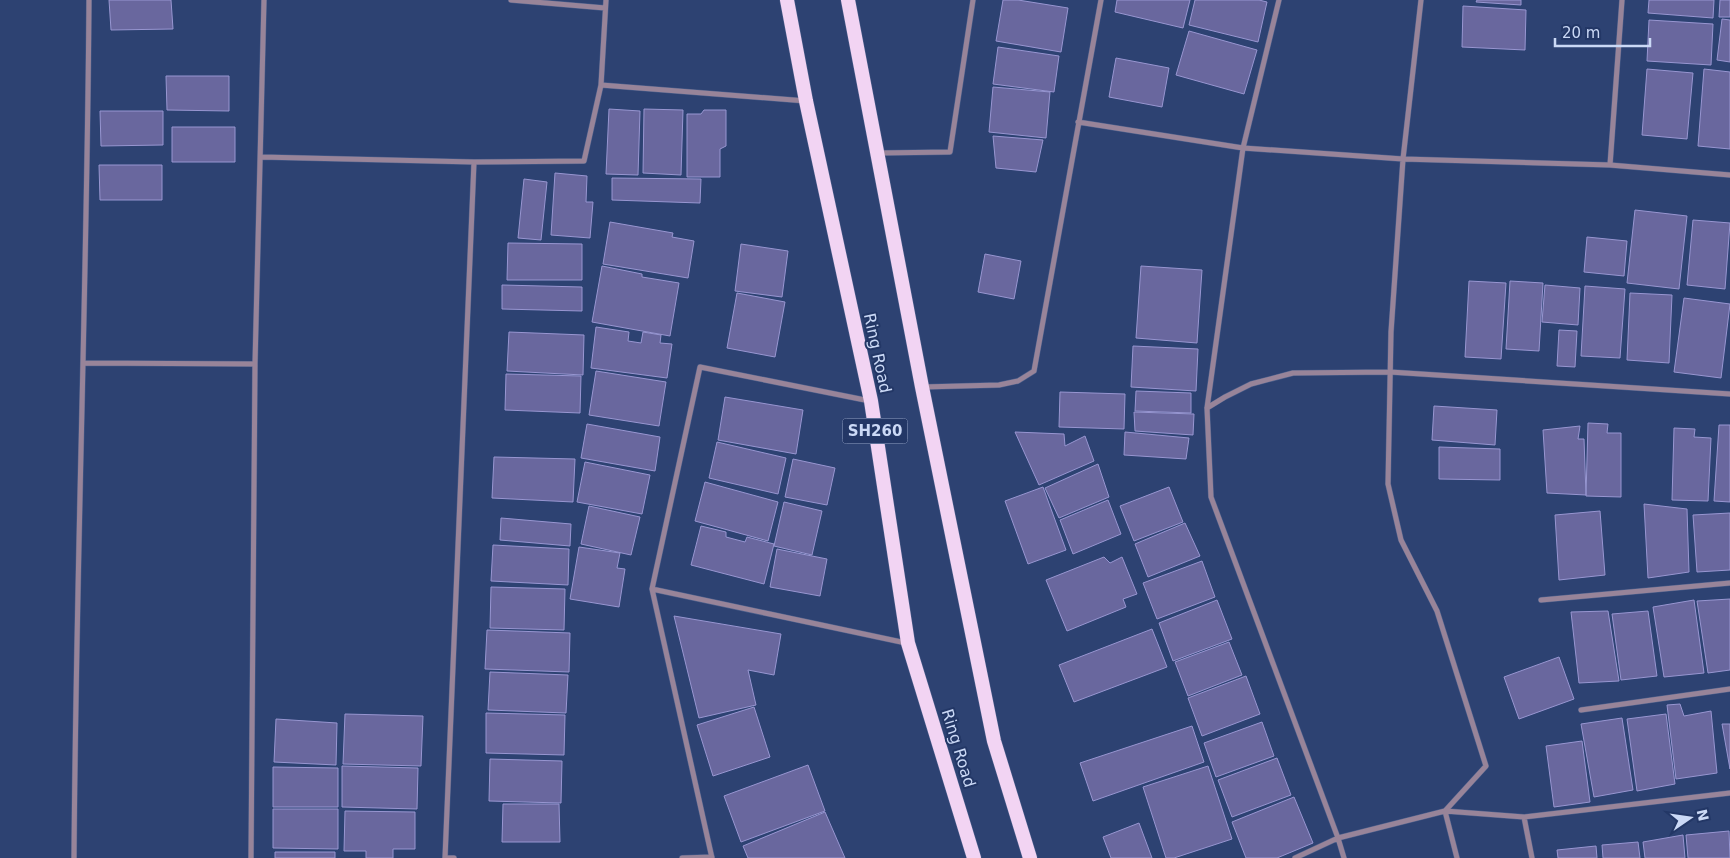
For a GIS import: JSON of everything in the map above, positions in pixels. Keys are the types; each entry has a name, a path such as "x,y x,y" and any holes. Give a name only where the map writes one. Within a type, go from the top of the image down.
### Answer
{"highway":[{"name":"Ring Road","path":"787,0 806,101 871,401 908,643 974,858"},
{"name":"SH260","path":"848,0 922,387 994,741 1030,858"}],"street":[{"path":"74,858 75,693 84,363 90,0"},
{"path":"251,858 255,364 264,0"},
{"path":"510,0 606,8"},
{"path":"261,156 474,162 584,161 601,85 606,0"},
{"path":"877,154 950,152 972,0"},
{"path":"922,387 999,385 1018,381 1034,371 1100,0"},
{"path":"1279,0 1243,148 1207,408 1211,497 1344,858"},
{"path":"1421,0 1403,159 1391,332 1388,484 1402,540 1436,611 1486,766 1445,811"},
{"path":"1610,165 1622,0"},
{"path":"601,85 806,101"},
{"path":"1078,122 1243,148 1403,159 1610,165 1730,175"},
{"path":"454,858 445,858 474,162"},
{"path":"84,363 255,364"},
{"path":"682,858 712,858 652,589 700,367 871,401"},
{"path":"1207,408 1225,396 1251,384 1293,373 1390,372 1730,394"},
{"path":"1541,600 1730,583"},
{"path":"652,589 908,643"},
{"path":"1581,710 1730,689"},
{"path":"1295,858 1338,838 1445,811 1524,817 1730,793"},
{"path":"1445,811 1457,858"},
{"path":"1524,817 1532,858"}],"building":[{"path":"109,0 171,0 173,29 111,30"},
{"path":"1003,0 1018,0 1068,8 1061,52 996,41"},
{"path":"1117,0 1190,0 1183,28 1115,12"},
{"path":"1195,0 1259,0 1267,2 1258,42 1189,25"},
{"path":"1477,0 1521,0 1521,5 1476,2"},
{"path":"1649,0 1714,0 1713,18 1648,13"},
{"path":"1720,0 1730,0 1730,17 1719,17"},
{"path":"1463,6 1526,10 1525,50 1462,47"},
{"path":"1722,19 1730,20 1730,62 1717,60"},
{"path":"1649,20 1713,24 1711,65 1647,61"},
{"path":"1189,31 1257,50 1244,94 1176,75"},
{"path":"998,47 1059,56 1054,92 993,84"},
{"path":"1116,58 1169,68 1162,107 1109,97"},
{"path":"1647,69 1693,73 1687,139 1642,135"},
{"path":"1704,69 1730,72 1730,149 1698,146"},
{"path":"166,76 229,76 229,111 167,110"},
{"path":"993,87 1050,92 1046,138 989,132"},
{"path":"609,109 640,111 638,175 606,174"},
{"path":"644,109 683,110 681,175 643,173"},
{"path":"704,110 726,110 726,146 720,149 720,177 687,177 687,114 701,114"},
{"path":"100,111 163,111 163,145 101,146"},
{"path":"172,127 235,127 235,162 172,162"},
{"path":"993,136 1043,140 1036,172 996,168"},
{"path":"99,165 162,165 162,200 100,200"},
{"path":"555,173 587,176 586,202 593,202 590,238 551,235"},
{"path":"612,178 701,179 700,203 612,200"},
{"path":"524,179 547,182 541,240 518,238"},
{"path":"1635,210 1687,216 1679,289 1627,283"},
{"path":"1693,220 1730,223 1725,289 1687,285"},
{"path":"610,222 673,233 672,237 694,241 688,278 603,264"},
{"path":"1587,237 1627,241 1624,276 1584,272"},
{"path":"508,243 582,244 582,280 507,280"},
{"path":"741,244 788,251 782,297 735,291"},
{"path":"985,254 1021,261 1014,299 978,292"},
{"path":"602,266 642,274 642,277 679,283 670,336 592,322"},
{"path":"1141,266 1202,270 1197,343 1136,338"},
{"path":"1469,281 1506,283 1501,359 1465,357"},
{"path":"1510,281 1543,283 1539,351 1506,349"},
{"path":"502,285 582,287 582,311 502,309"},
{"path":"1545,285 1580,288 1578,325 1542,322"},
{"path":"1585,286 1625,289 1620,358 1581,356"},
{"path":"737,293 785,302 775,357 727,348"},
{"path":"1630,293 1672,295 1669,363 1627,360"},
{"path":"1684,298 1730,304 1721,378 1674,372"},
{"path":"596,327 629,332 628,341 641,343 643,332 661,335 660,343 672,344 667,378 591,368"},
{"path":"1559,330 1577,331 1575,367 1557,366"},
{"path":"509,332 584,335 583,375 507,371"},
{"path":"1133,346 1198,349 1196,391 1131,387"},
{"path":"596,371 666,382 659,426 589,415"},
{"path":"506,374 581,376 580,413 505,410"},
{"path":"1136,391 1191,393 1191,413 1135,411"},
{"path":"1060,392 1125,394 1124,429 1059,427"},
{"path":"725,397 803,410 796,454 718,440"},
{"path":"1434,406 1497,410 1495,445 1432,440"},
{"path":"1134,412 1194,414 1193,435 1135,431"},
{"path":"1588,423 1608,424 1607,433 1621,433 1621,497 1586,496"},
{"path":"587,424 660,437 655,471 581,458"},
{"path":"1719,425 1730,425 1730,502 1714,501"},
{"path":"1580,426 1578,439 1584,439 1586,495 1547,493 1543,430"},
{"path":"1674,428 1695,429 1694,437 1711,438 1708,501 1672,500"},
{"path":"1015,432 1064,434 1065,446 1085,436 1094,461 1039,485"},
{"path":"1125,432 1189,438 1186,459 1124,455"},
{"path":"717,442 786,458 778,494 709,478"},
{"path":"1439,447 1500,449 1500,480 1439,479"},
{"path":"494,457 575,459 573,502 492,498"},
{"path":"793,459 835,468 827,505 785,497"},
{"path":"585,462 650,475 642,514 577,502"},
{"path":"1098,464 1109,497 1059,518 1045,488"},
{"path":"705,482 778,502 768,541 695,521"},
{"path":"1043,487 1066,550 1028,564 1005,501"},
{"path":"1169,487 1183,522 1134,541 1120,506"},
{"path":"1108,500 1121,534 1073,554 1060,520"},
{"path":"784,502 822,511 812,555 774,546"},
{"path":"1644,504 1687,509 1689,572 1648,578"},
{"path":"589,506 640,517 631,555 581,544"},
{"path":"1600,511 1605,575 1559,580 1555,515"},
{"path":"1730,513 1730,570 1697,572 1693,515"},
{"path":"501,518 571,524 570,546 500,540"},
{"path":"1185,523 1200,556 1148,577 1135,544"},
{"path":"701,526 726,532 726,537 745,542 747,537 774,544 764,584 691,565"},
{"path":"493,545 569,549 568,585 491,581"},
{"path":"579,547 620,553 617,568 625,569 619,607 570,599"},
{"path":"777,549 827,559 820,596 770,587"},
{"path":"1104,557 1110,563 1122,557 1137,594 1123,599 1126,607 1067,631 1046,580"},
{"path":"1202,561 1215,597 1157,619 1143,583"},
{"path":"491,587 565,589 564,630 490,628"},
{"path":"1730,599 1730,670 1708,673 1697,601"},
{"path":"1217,600 1232,639 1173,661 1159,623"},
{"path":"1694,600 1704,673 1664,677 1653,607"},
{"path":"1608,611 1619,681 1579,683 1571,612"},
{"path":"1648,611 1657,676 1621,680 1612,614"},
{"path":"674,616 781,634 774,675 748,670 756,705 699,718"},
{"path":"1152,629 1167,667 1074,702 1059,665"},
{"path":"487,630 570,633 569,672 485,669"},
{"path":"1229,642 1242,675 1188,696 1175,662"},
{"path":"1559,657 1574,699 1519,719 1504,677"},
{"path":"490,672 568,675 566,713 488,710"},
{"path":"1246,676 1260,714 1202,736 1188,698"},
{"path":"1680,704 1684,716 1711,711 1717,773 1676,779 1667,705"},
{"path":"754,707 770,757 713,776 697,725"},
{"path":"486,713 565,715 564,755 486,753"},
{"path":"345,714 423,716 421,766 343,764"},
{"path":"1666,714 1675,784 1637,791 1627,719"},
{"path":"1622,718 1633,790 1594,797 1581,724"},
{"path":"276,719 337,723 336,765 274,762"},
{"path":"1262,722 1274,756 1216,777 1204,743"},
{"path":"1722,724 1730,724 1730,769"},
{"path":"1192,726 1204,762 1093,801 1080,763"},
{"path":"1582,741 1590,802 1554,807 1546,746"},
{"path":"1277,758 1291,795 1232,817 1218,780"},
{"path":"490,759 562,761 561,803 489,801"},
{"path":"808,765 825,811 741,842 724,796"},
{"path":"342,766 418,768 417,809 342,807"},
{"path":"1208,766 1232,839 1174,858 1166,858 1143,787"},
{"path":"273,767 338,768 338,807 273,807"},
{"path":"1294,797 1313,843 1277,858 1246,858 1232,822"},
{"path":"503,804 559,804 560,842 502,842"},
{"path":"273,809 338,809 338,849 273,848"},
{"path":"345,811 415,812 415,849 393,849 393,858 366,858 366,851 344,851"},
{"path":"825,812 845,858 748,858 743,846"},
{"path":"1139,823 1152,858 1111,858 1103,837"},
{"path":"1729,831 1730,858 1688,858 1686,835"},
{"path":"1683,835 1685,858 1645,858 1643,842"},
{"path":"1638,842 1640,858 1603,858 1602,845"},
{"path":"1596,846 1597,858 1558,858 1557,850"},
{"path":"275,852 335,852 335,858 275,858"}]}
